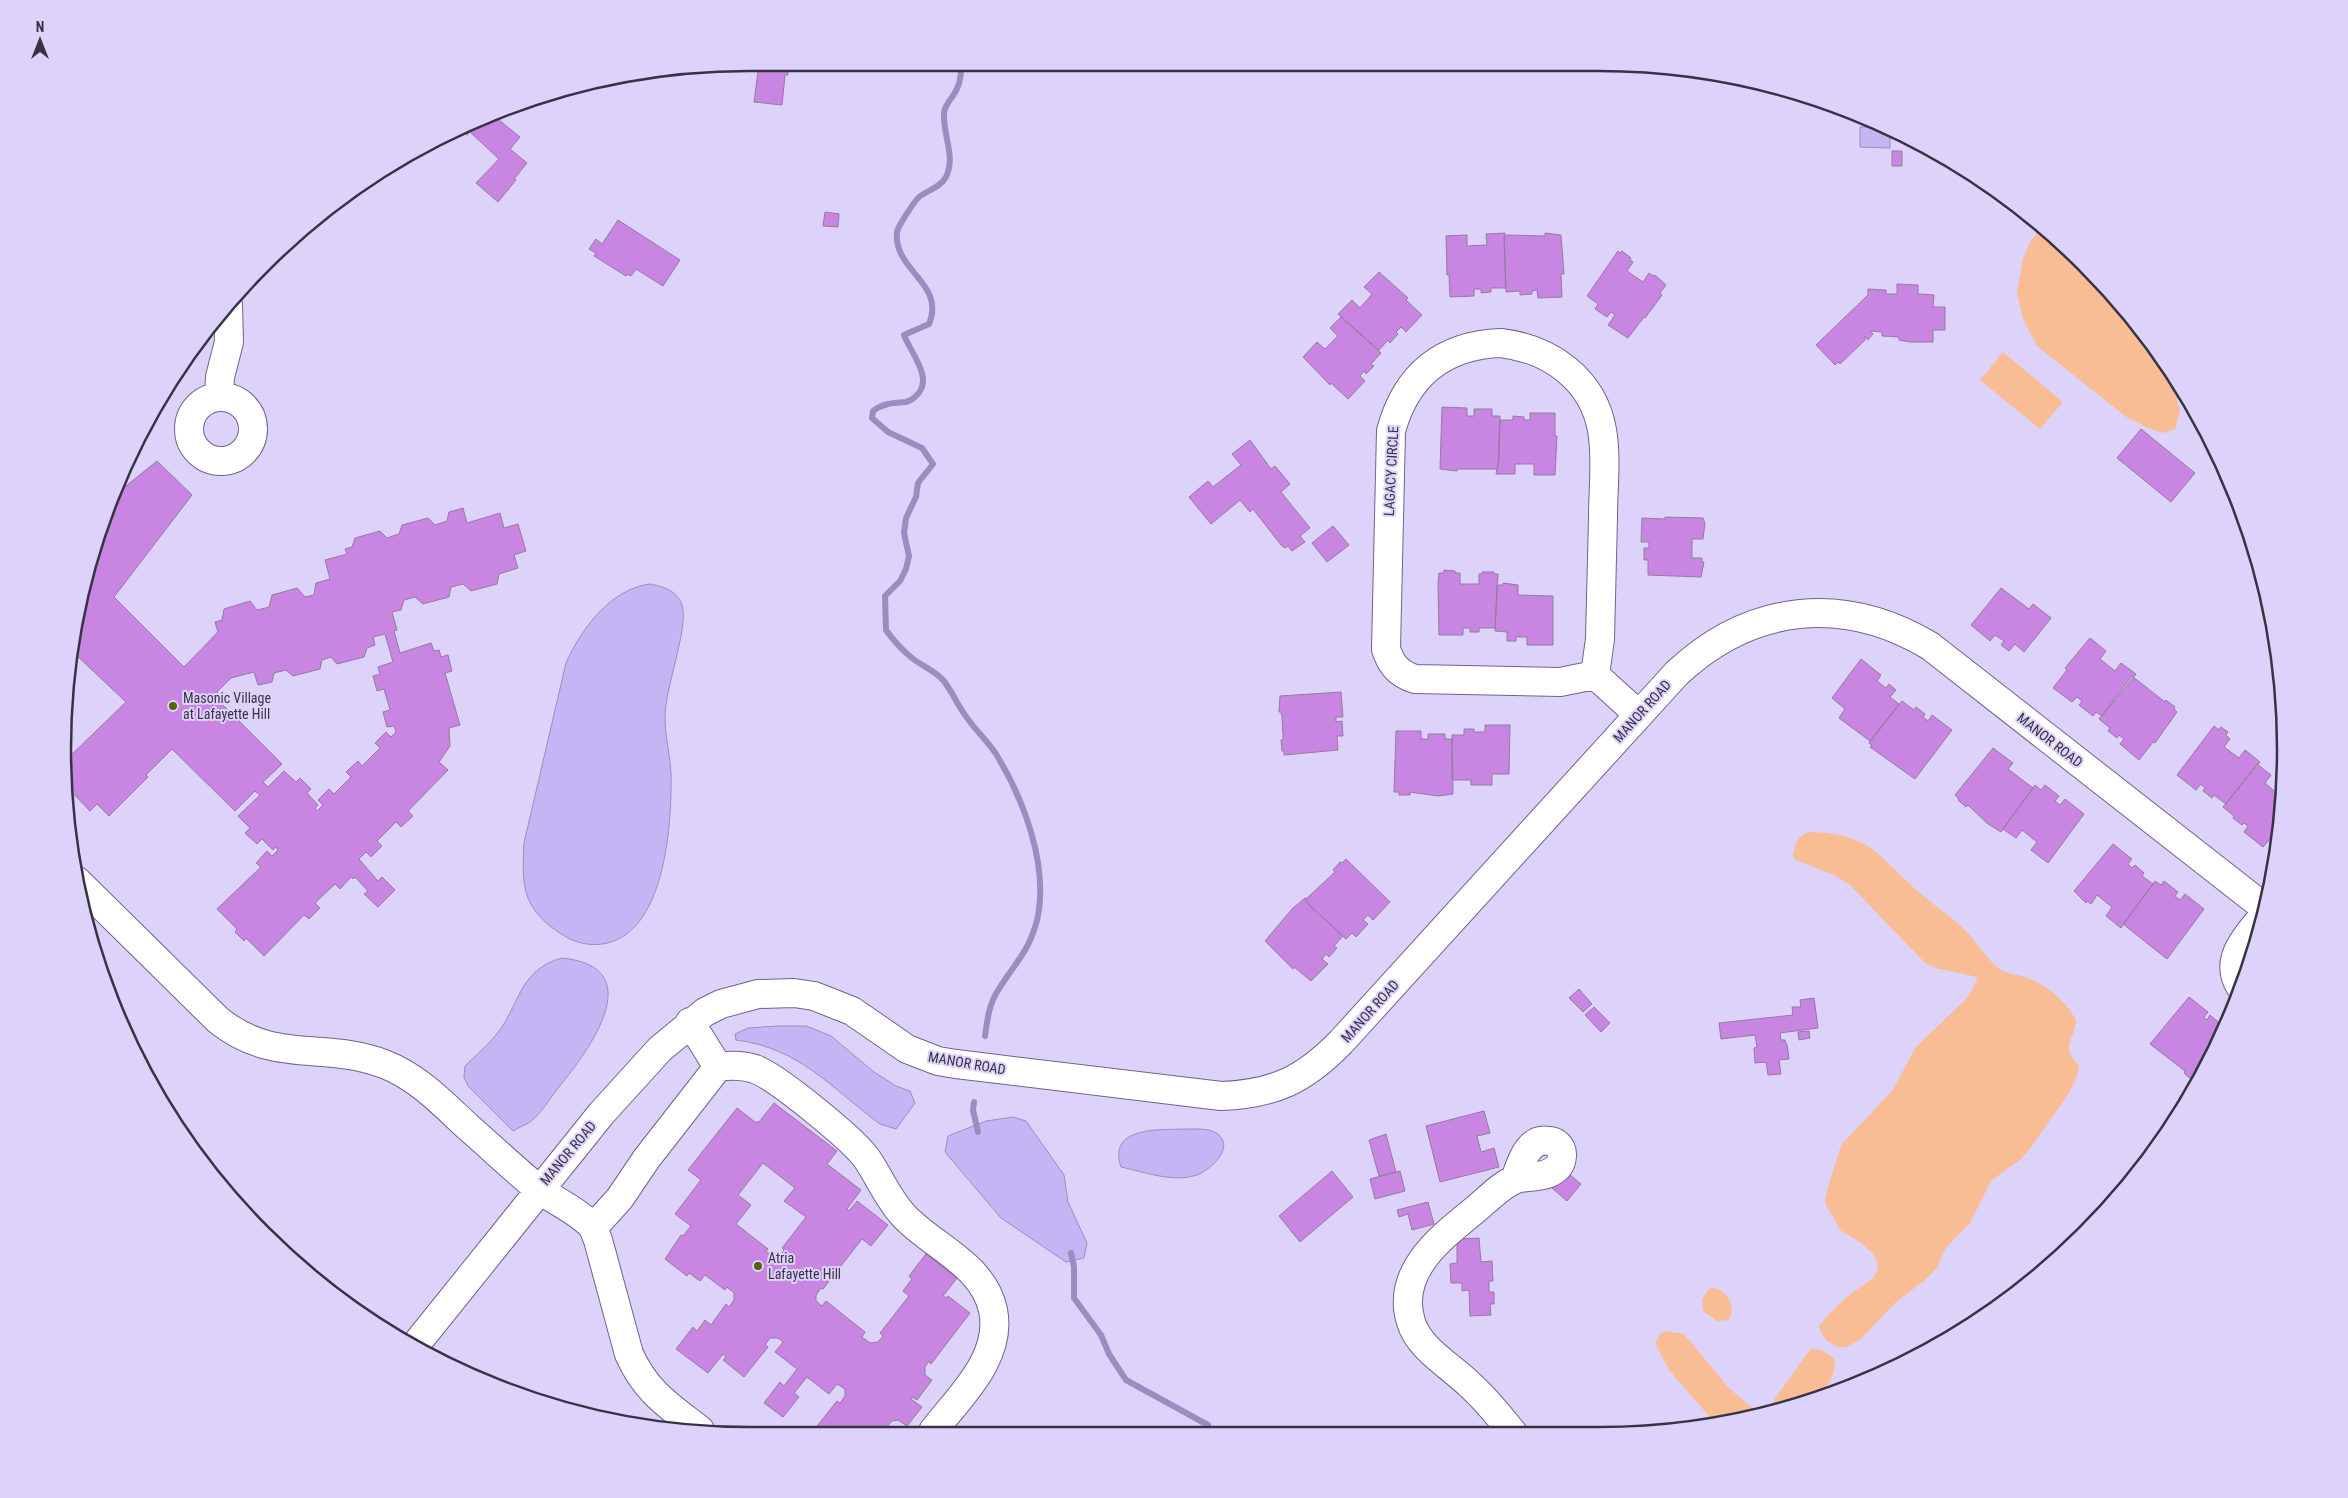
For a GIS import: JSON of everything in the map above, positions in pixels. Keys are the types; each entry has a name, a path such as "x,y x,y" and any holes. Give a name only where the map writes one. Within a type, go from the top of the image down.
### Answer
{"street":[{"path":"219,396 220,377 229,342 228,315"},
{"name":"LAGACY CIRCLE","path":"1492,343 1519,345 1536,350 1552,358 1579,381 1597,412 1604,447 1600,639 1595,675 1560,682 1415,679 1400,672 1389,658 1386,640 1391,431 1399,407 1412,384 1436,361 1451,353 1467,347 1492,343"},
{"name":"MANOR ROAD","path":"419,1341 601,1114 660,1049 690,1022 721,1004 740,998 758,994 794,993 834,1002 867,1020 906,1049 938,1061 956,1064 1203,1094 1240,1095 1278,1087 1310,1071 1341,1042 1639,715 1692,660 1706,648 1742,629 1761,622 1800,614 1845,614 1873,620 1908,633 1946,658 2259,903"},
{"path":"1595,675 1639,715"},
{"path":"86,890 211,1013 232,1031 245,1038 277,1048 349,1055 368,1059 398,1070 426,1088 539,1189 593,1228 607,1266 629,1354 636,1370 647,1386 693,1424"},
{"path":"2237,978 2235,974 2236,955 2240,946 2252,930"},
{"path":"690,1022 718,1067"},
{"path":"593,1228 620,1198 647,1158 718,1067 733,1065 746,1067 767,1075 849,1139 867,1158 894,1205 905,1218 967,1267 984,1286 993,1310 994,1337 991,1349 979,1372 936,1427"},
{"path":"1508,1427 1471,1385 1434,1353 1416,1334 1411,1322 1408,1306 1412,1278 1428,1250 1498,1190 1515,1179"}],"shaded area":[{"path":"1860,127 1867,127 1890,137 1890,148 1860,147"},
{"path":"2038,232 2046,239 2109,302 2137,336 2177,395 2180,410 2175,429 2163,433 2148,428 2125,416 2037,346 2023,319 2017,293 2023,258 2031,240"},
{"path":"2003,352 2063,402 2040,429 1980,380"},
{"path":"649,584 673,592 680,600 683,615 680,643 665,717 671,773 670,817 667,843 662,869 654,894 644,915 629,932 611,942 597,945 583,943 570,939 558,932 537,913 530,903 524,882 524,843 566,663 572,650 588,625 609,603 621,594"},
{"path":"1809,832 1830,833 1847,837 1872,849 1920,893 1962,927 1987,957 2002,971 2033,980 2048,989 2067,1006 2076,1020 2069,1048 2073,1059 2079,1065 2077,1077 2069,1093 2029,1150 2021,1159 1991,1181 1970,1223 1945,1249 1937,1268 1925,1280 1895,1303 1861,1339 1846,1347 1837,1347 1827,1341 1819,1326 1848,1296 1873,1278 1878,1269 1877,1261 1872,1253 1860,1242 1841,1231 1826,1205 1825,1200 1828,1187 1841,1145 1892,1091 1916,1047 1967,998 1977,977 1935,968 1925,963 1850,885 1834,875 1796,860 1793,855 1796,844 1799,838"},
{"path":"562,958 589,965 603,977 608,993 605,1012 597,1032 585,1052 542,1110 530,1122 513,1131 468,1086 464,1077 465,1066 496,1035 528,980 536,971"},
{"path":"806,1026 831,1036 874,1072 896,1086 910,1091 915,1103 896,1129 880,1124 830,1084 797,1061 779,1051 759,1044 736,1040 735,1034 748,1028"},
{"path":"1013,1117 1026,1121 1064,1175 1068,1202 1087,1243 1084,1258 1066,1262 1001,1218 945,1152 948,1136 986,1121"},
{"path":"1189,1129 1212,1131 1219,1135 1223,1141 1222,1152 1208,1169 1197,1175 1178,1178 1149,1174 1121,1167 1119,1153 1122,1143 1129,1137 1152,1130"},
{"path":"1710,1288 1721,1291 1731,1303 1732,1309 1729,1320 1717,1321 1703,1311 1702,1299"},
{"path":"1665,1331 1684,1334 1729,1388 1753,1409 1710,1417 1669,1370 1655,1343 1660,1334"},
{"path":"1811,1348 1823,1351 1834,1358 1834,1371 1830,1381 1823,1389 1771,1405"}],"building":[{"path":"758,71 788,71 788,75 785,75 782,105 754,102"},
{"path":"499,120 520,137 510,149 527,163 498,202 476,183 499,159 470,132 467,135 466,134"},
{"path":"1892,151 1902,151 1902,166 1892,166"},
{"path":"825,212 839,214 838,227 823,226"},
{"path":"618,220 680,260 663,286 636,269 631,276 627,274 626,276 594,256 596,253 589,249 596,239 602,244"},
{"path":"1505,233 1506,288 1491,288 1491,292 1481,293 1481,289 1474,289 1474,296 1450,297 1449,275 1447,275 1446,236 1467,235 1467,246 1487,245 1486,234"},
{"path":"1545,233 1561,235 1564,274 1561,274 1562,297 1538,298 1537,290 1532,291 1532,294 1520,295 1520,291 1506,292 1504,237 1507,235 1545,236"},
{"path":"1618,251 1620,253 1622,251 1633,262 1627,271 1643,282 1649,273 1653,276 1655,275 1666,285 1660,293 1662,295 1628,338 1608,325 1615,315 1611,312 1607,317 1595,309 1598,304 1587,296"},
{"path":"1379,272 1408,298 1406,300 1422,315 1406,332 1401,327 1390,343 1388,340 1379,350 1338,314 1352,300 1360,308 1372,294 1364,287"},
{"path":"1897,284 1918,285 1918,294 1934,295 1933,307 1945,307 1945,330 1933,330 1933,342 1910,342 1899,340 1899,337 1882,336 1882,332 1870,331 1873,334 1868,340 1865,336 1865,340 1840,364 1838,362 1835,365 1816,345 1868,295 1868,289 1886,290 1886,294 1897,294"},
{"path":"1341,317 1381,353 1371,364 1374,366 1366,374 1364,371 1360,376 1365,381 1348,399 1331,383 1330,385 1303,357 1317,342 1325,349 1338,336 1330,328"},
{"path":"1442,407 1467,408 1467,416 1474,416 1474,409 1492,409 1492,416 1500,416 1498,469 1457,469 1457,471 1440,469"},
{"path":"1530,413 1555,413 1555,436 1557,436 1555,475 1534,475 1534,464 1515,464 1515,474 1496,474 1499,459 1500,420 1513,420 1513,416 1524,417 1524,420 1530,420"},
{"path":"2141,429 2195,473 2171,502 2117,458"},
{"path":"1250,440 1271,469 1275,466 1290,484 1281,492 1310,528 1300,536 1305,542 1292,551 1288,546 1285,548 1281,545 1253,509 1250,512 1240,500 1211,524 1189,497 1208,481 1213,487 1241,465 1232,454"},
{"name":"Masonic Village at Lafayette Hill","path":"157,461 192,495 114,597 184,667 218,632 215,622 222,620 224,609 250,601 257,610 269,607 272,595 297,588 305,597 314,595 316,583 330,579 325,560 347,554 345,549 352,547 355,538 380,531 387,538 399,534 402,525 428,518 435,525 447,521 449,512 463,508 467,523 500,513 504,528 518,524 526,551 514,555 518,568 499,574 497,584 471,591 463,584 451,587 449,597 423,604 415,597 404,600 401,610 392,612 397,630 394,631 400,653 431,643 434,651 439,650 441,657 448,655 452,671 445,673 460,725 449,728 450,746 439,762 448,770 408,811 413,816 401,827 396,822 377,841 382,846 371,857 366,852 359,859 378,881 382,877 395,890 378,907 364,894 368,891 355,877 353,879 351,877 340,889 335,884 315,903 320,908 309,919 304,915 264,956 246,938 244,941 235,932 237,929 217,909 261,867 256,863 267,851 272,856 278,850 275,847 273,850 262,839 257,844 245,833 250,828 238,816 260,795 255,791 235,811 172,749 146,775 148,777 109,816 97,804 90,811 73,793 71,755 126,702 78,657 94,574 107,531 123,490","holes":["385,634 393,662 378,667 380,674 373,676 377,691 384,689 390,710 383,712 387,727 394,726 396,732 391,737 386,732 375,743 380,748 362,766 358,761 346,772 351,777 334,794 329,789 318,800 323,805 317,811 315,808 318,805 307,793 311,789 300,778 296,782 284,771 268,787 263,782 282,764 216,698 219,695 217,692 231,678 254,672 258,685 272,682 274,673 286,670 293,676 320,669 322,660 331,657 337,664 364,657 367,648 375,645 373,637"]},
{"path":"1665,517 1703,518 1705,523 1703,539 1692,539 1692,558 1702,558 1702,562 1704,562 1701,577 1648,575 1648,560 1644,560 1644,548 1649,548 1649,542 1641,542 1642,518 1665,519"},
{"path":"1333,526 1349,545 1327,562 1312,543"},
{"path":"1444,570 1460,573 1460,584 1479,584 1479,574 1482,574 1482,572 1498,574 1495,628 1479,628 1479,632 1470,632 1470,628 1463,628 1463,635 1439,635 1438,584 1439,573 1444,573"},
{"path":"1503,583 1518,585 1518,595 1553,596 1553,645 1527,645 1527,637 1516,637 1516,641 1507,641 1507,632 1495,631 1497,585 1503,585"},
{"path":"2001,588 2029,609 2033,604 2051,618 2024,652 2015,644 2009,651 2001,645 2004,641 1995,635 1990,641 1971,625"},
{"path":"2090,638 2106,651 2100,659 2115,671 2121,663 2136,674 2102,716 2096,712 2093,716 2079,705 2082,701 2077,697 2072,702 2053,688 2067,670 2065,668"},
{"path":"1861,659 1881,675 1877,681 1886,688 1889,684 1896,690 1890,697 1899,704 1870,741 1839,718 1845,709 1832,698"},
{"path":"2132,676 2165,702 2166,700 2175,707 2174,709 2177,712 2155,743 2153,742 2139,760 2120,744 2124,739 2119,735 2117,738 2108,731 2110,728 2099,719"},
{"path":"1341,692 1343,717 1336,717 1336,722 1342,721 1343,736 1337,736 1338,750 1284,755 1281,740 1283,739 1282,717 1281,712 1279,712 1280,696"},
{"path":"1902,701 1914,710 1916,707 1925,714 1923,717 1928,721 1932,715 1952,730 1915,779 1870,747 1872,745 1869,743"},
{"path":"1485,725 1510,725 1509,774 1492,774 1492,785 1471,785 1471,780 1452,780 1452,735 1464,735 1464,729 1474,729 1474,732 1485,732"},
{"path":"2214,726 2219,730 2221,727 2228,732 2226,735 2230,739 2224,747 2239,758 2245,750 2260,762 2226,804 2214,795 2212,798 2203,791 2205,788 2201,784 2196,790 2177,775"},
{"path":"1396,731 1421,731 1421,739 1428,739 1428,734 1445,734 1445,739 1452,739 1453,794 1438,796 1410,792 1410,795 1399,795 1399,792 1394,792"},
{"path":"1993,748 2013,763 2008,769 2033,788 2001,832 1988,824 1968,805 1966,807 1955,795"},
{"path":"2257,764 2271,775 2265,783 2275,792 2271,837 2263,847 2244,832 2248,826 2244,823 2242,825 2223,807"},
{"path":"2035,785 2041,790 2045,785 2059,796 2055,801 2060,805 2065,799 2084,814 2048,863 2031,850 2037,842 2022,830 2016,838 2003,829"},
{"path":"2113,844 2132,859 2128,864 2132,868 2135,865 2144,873 2142,876 2153,884 2121,928 2106,916 2112,907 2097,895 2091,904 2087,901 2086,903 2074,891"},
{"path":"1346,859 1390,902 1373,920 1368,915 1363,920 1368,924 1356,937 1352,933 1346,939 1306,902 1306,899 1335,872 1333,870 1340,862 1342,863"},
{"path":"2155,881 2161,885 2164,881 2178,892 2175,896 2180,900 2185,894 2204,909 2167,959 2123,924"},
{"path":"1305,898 1308,900 1306,902 1343,936 1334,946 1337,948 1329,957 1326,954 1322,959 1328,964 1311,981 1294,967 1293,969 1265,941 1292,909"},
{"path":"1579,989 1592,1004 1583,1012 1569,998"},
{"path":"2189,997 2208,1012 2204,1017 2207,1020 2210,1015 2219,1022 2191,1079 2184,1073 2185,1071 2150,1044"},
{"path":"1814,998 1818,1028 1780,1033 1781,1040 1785,1040 1787,1044 1789,1059 1779,1060 1781,1074 1768,1075 1766,1062 1755,1063 1754,1048 1757,1047 1755,1035 1721,1039 1719,1023 1793,1015 1792,1007 1801,1007 1800,1000"},
{"path":"1594,1007 1610,1023 1601,1032 1585,1015"},
{"path":"1809,1031 1810,1038 1799,1040 1798,1032"},
{"name":"Atria Lafayette Hill","path":"774,1103 837,1151 827,1164 861,1190 847,1209 849,1211 857,1201 888,1225 871,1246 862,1239 823,1289 821,1288 816,1295 816,1301 822,1306 826,1301 865,1332 862,1337 870,1343 878,1342 883,1336 880,1333 909,1296 903,1291 912,1279 909,1276 926,1254 957,1278 943,1296 947,1298 948,1296 970,1313 931,1364 929,1361 925,1367 925,1375 932,1380 917,1400 912,1397 911,1399 922,1407 907,1426 898,1420 892,1421 887,1427 816,1427 837,1401 840,1403 845,1396 845,1389 837,1384 829,1394 807,1377 794,1393 799,1397 783,1417 764,1403 780,1382 784,1386 797,1369 775,1352 783,1342 778,1338 770,1338 765,1345 768,1347 744,1377 723,1360 726,1357 723,1354 708,1373 676,1349 693,1327 697,1331 705,1320 711,1325 726,1304 729,1307 734,1300 734,1293 727,1287 725,1290 705,1275 700,1281 689,1273 687,1276 665,1259 681,1235 683,1236 691,1226 675,1214 701,1180 688,1170 737,1108 755,1122 759,1122","holes":["763,1163 795,1188 784,1201 806,1217 782,1248 784,1250 780,1256 772,1256 766,1251 768,1249 736,1224 751,1205 738,1195"]},
{"path":"1484,1111 1490,1133 1477,1136 1481,1152 1494,1148 1499,1167 1440,1182 1426,1126"},
{"path":"1386,1134 1396,1172 1379,1176 1369,1140"},
{"path":"1332,1171 1353,1197 1300,1242 1279,1216"},
{"path":"1400,1171 1405,1191 1375,1199 1370,1179"},
{"path":"1565,1171 1581,1184 1567,1201 1552,1188"},
{"path":"1428,1202 1434,1224 1412,1230 1408,1214 1399,1217 1397,1210"},
{"path":"1479,1238 1481,1262 1492,1261 1493,1281 1489,1281 1489,1292 1494,1292 1494,1304 1490,1304 1491,1315 1470,1316 1469,1290 1462,1291 1462,1283 1451,1283 1450,1264 1457,1263 1457,1239"}],"waterway":[{"path":"961,71 957,88 944,111 950,161 946,177 938,186 919,197 906,214 897,232 898,245 903,257 931,298 932,310 929,324 904,335 919,366 923,382 921,389 913,399 881,406 873,411 872,418 888,432 922,448 933,464 918,483 916,497 906,518 904,533 909,556 906,569 900,581 885,596 886,630 908,655 936,673 943,680 962,711 996,754 1024,811 1036,853 1040,896 1035,928 1026,948 994,997 985,1036"},
{"path":"974,1102 973,1110 978,1132"},
{"path":"1071,1253 1074,1267 1074,1298 1101,1335 1109,1354 1126,1380 1208,1425"}],"place":[{"name":"Masonic Village at Lafayette Hill","path":"173,706"},
{"name":"Atria Lafayette Hill","path":"758,1266"}]}
